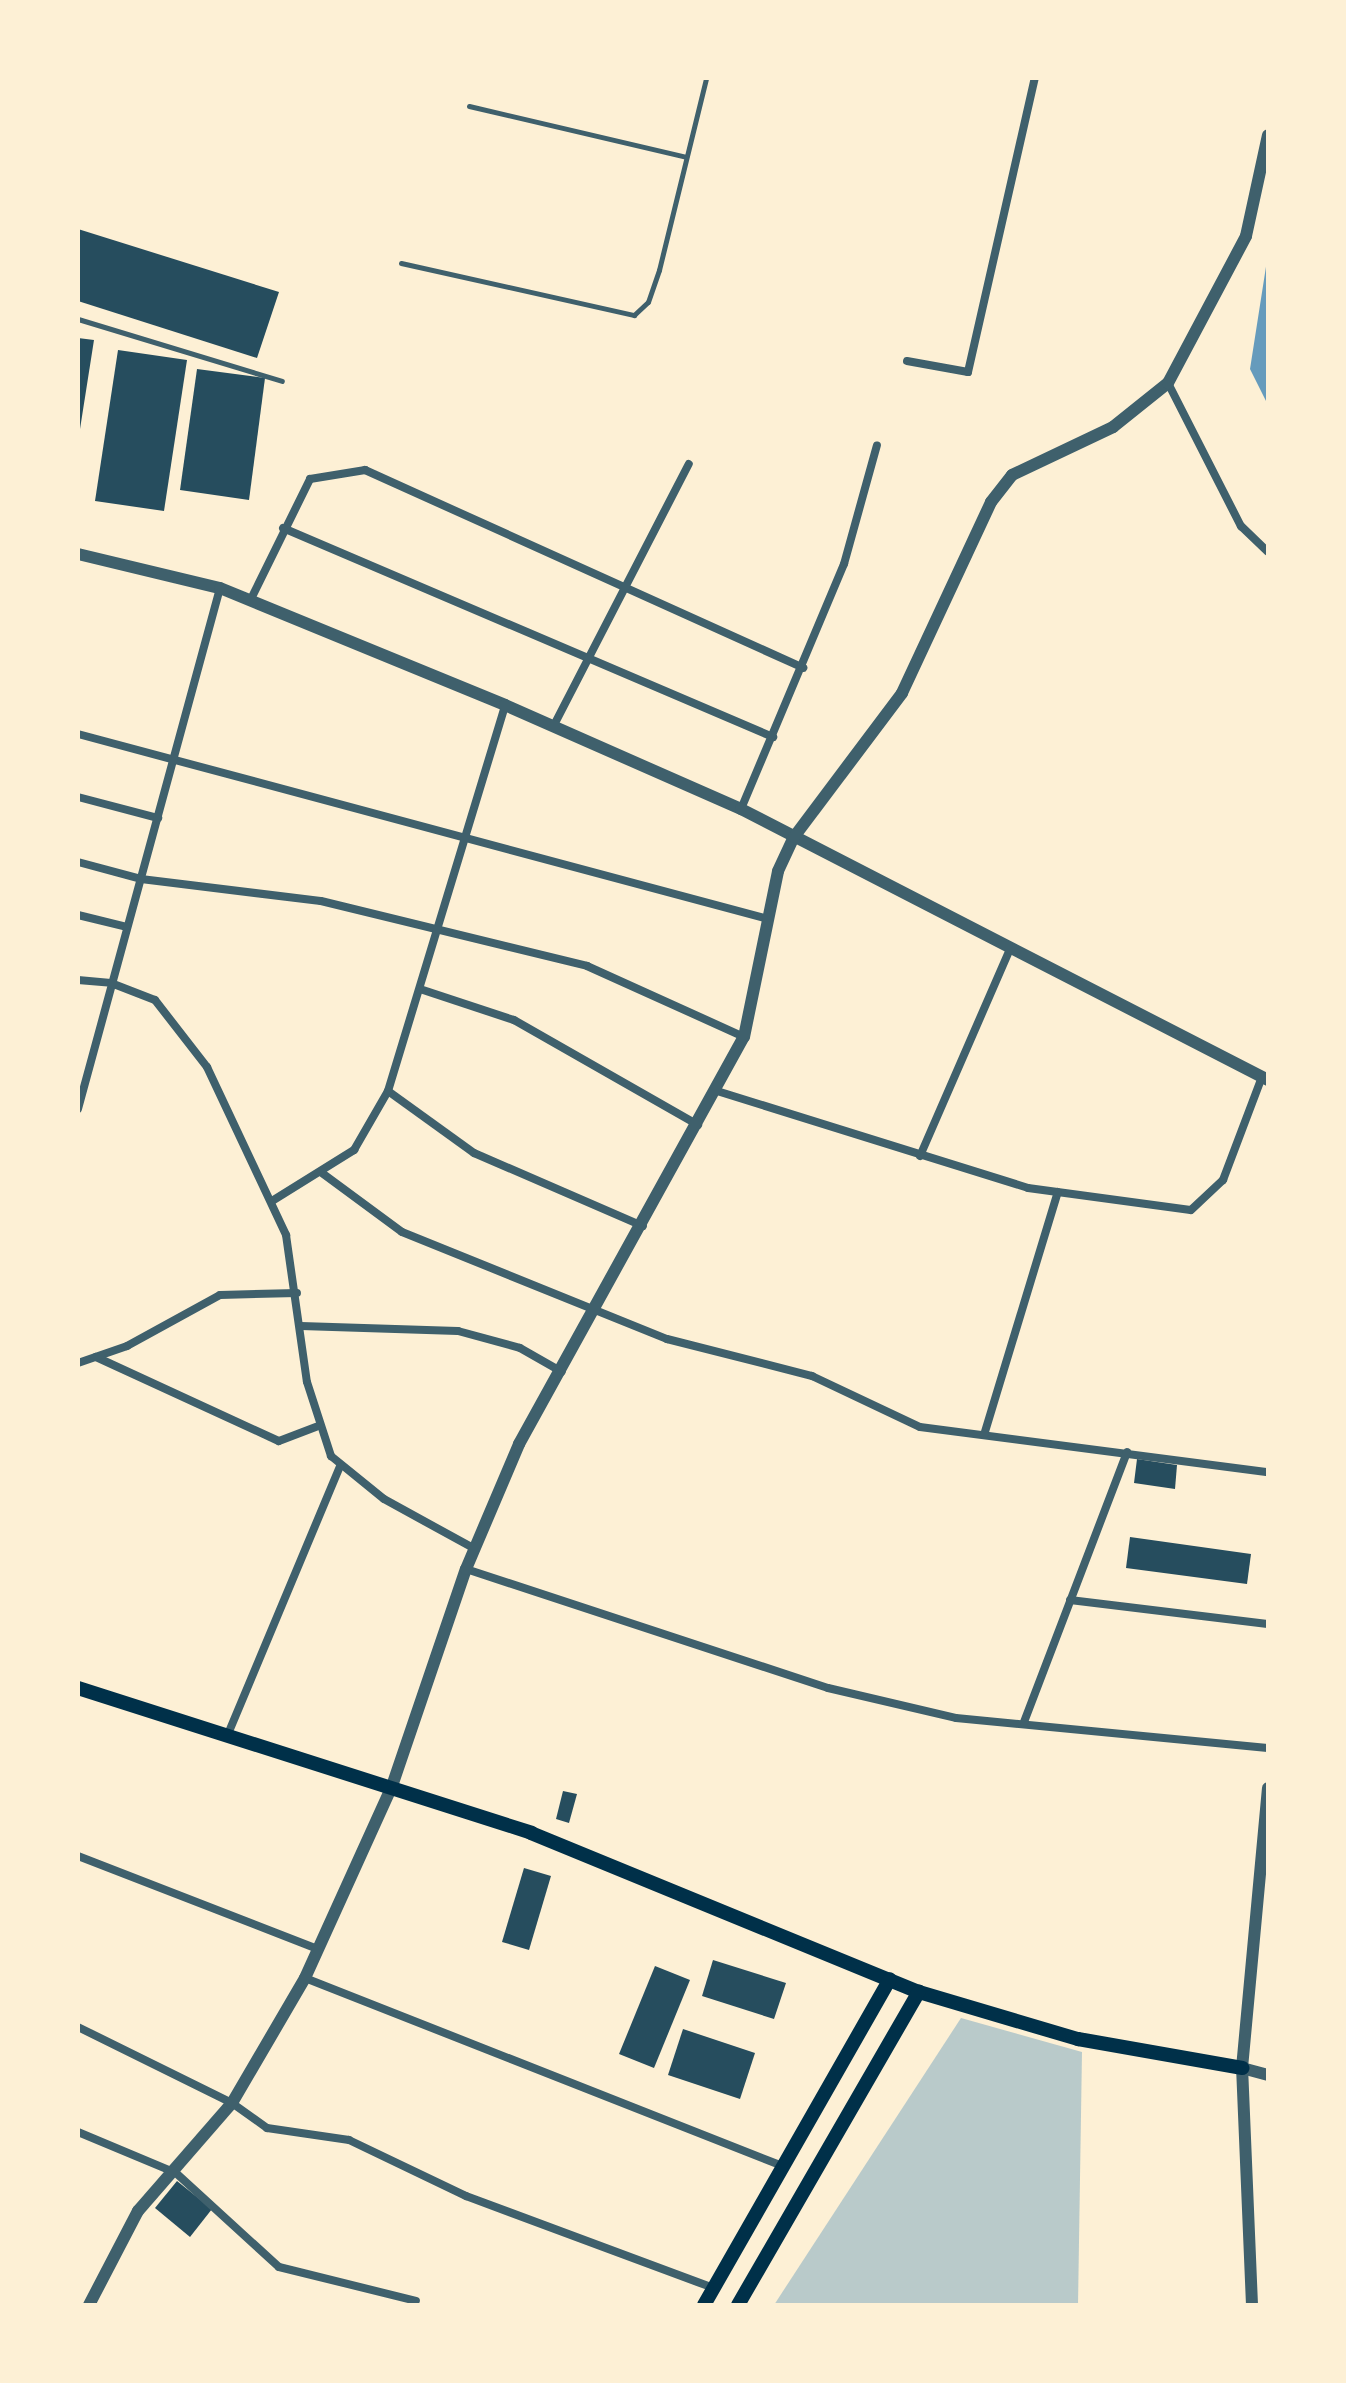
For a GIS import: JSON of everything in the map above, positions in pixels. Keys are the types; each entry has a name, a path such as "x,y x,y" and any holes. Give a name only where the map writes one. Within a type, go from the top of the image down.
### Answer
{"main road":[{"path":"78,1688 531,1833 919,1992 1078,2039 1242,2068"},
{"path":"704,2305 786,2168 890,1979"},
{"path":"738,2305 919,1992"}],"street":[{"path":"907,361 968,372 1035,78"},
{"path":"89,2305 138,2211 176,2173 232,2103 305,1978 392,1786 466,1569 519,1444 596,1313 744,1037 768,919 794,837 902,693 991,502 1012,475 1113,427 1168,383 1246,236 1268,135"},
{"path":"1168,383 1241,526 1268,552"},
{"path":"741,809 803,668 844,564 877,445"},
{"path":"553,727 689,464"},
{"path":"250,601 283,528 310,479 326,470 365,470 803,668"},
{"path":"283,528 773,737"},
{"path":"78,554 220,588 505,705 741,809 1009,951 1265,1079 1223,1180 1203,1205 1148,1207 1058,1192 920,1156 717,1091"},
{"path":"78,1109 220,588"},
{"path":"272,1201 322,1173 354,1150 388,1091 505,705"},
{"path":"78,734 467,835 768,919"},
{"path":"78,797 158,818"},
{"path":"78,862 141,879 294,896 438,929 606,973 692,1019 744,1037"},
{"path":"78,915 127,927"},
{"path":"920,1156 1009,951"},
{"path":"78,980 111,983 155,1000 188,1035 272,1201 297,1293 316,1427 340,1466 475,1549"},
{"path":"420,989 514,1020 698,1125"},
{"path":"388,1091 474,1153 643,1226"},
{"path":"322,1173 402,1232 596,1313 812,1376 920,1427 1268,1472"},
{"path":"984,1435 1058,1192"},
{"path":"78,1363 220,1295 297,1293"},
{"path":"301,1326 458,1331 520,1348 562,1372"},
{"path":"96,1357 279,1441 316,1427"},
{"path":"1024,1722 1127,1452"},
{"path":"228,1734 340,1466"},
{"path":"466,1569 828,1688 987,1724 1024,1722 1268,1748"},
{"path":"1070,1600 1268,1624"},
{"path":"1252,2305 1242,2068 1268,1790"},
{"path":"78,1856 318,1949"},
{"path":"305,1978 786,2168"},
{"path":"78,2027 232,2103 267,2128 349,2140 481,2202 714,2288"},
{"path":"1242,2068 1268,2075"},
{"path":"78,2132 176,2173 279,2267 416,2301"}],"lane":[{"path":"401,263 634,315 659,270 706,78"},
{"path":"469,106 686,157"},
{"path":"78,319 282,381"}],"shaded area":[{"path":"961,2018 1082,2052 1078,2305 774,2305"}],"water":[{"path":"1268,254 1268,405 1250,369"}],"building":[{"path":"78,229 279,292 257,358 78,301"},
{"path":"78,338 94,340 80,429 78,429"},
{"path":"118,350 187,360 164,511 95,501"},
{"path":"197,369 265,378 249,500 180,490"},
{"path":"1137,1459 1177,1465 1175,1489 1134,1483"},
{"path":"1130,1537 1251,1554 1247,1584 1126,1568"},
{"path":"563,1791 577,1794 569,1823 556,1819"},
{"path":"524,1868 551,1876 529,1950 502,1942"},
{"path":"713,1960 786,1983 774,2019 702,1996"},
{"path":"655,1966 690,1980 654,2068 619,2054"},
{"path":"683,2029 755,2053 740,2099 668,2075"},
{"path":"177,2181 212,2209 190,2237 155,2208"}]}
